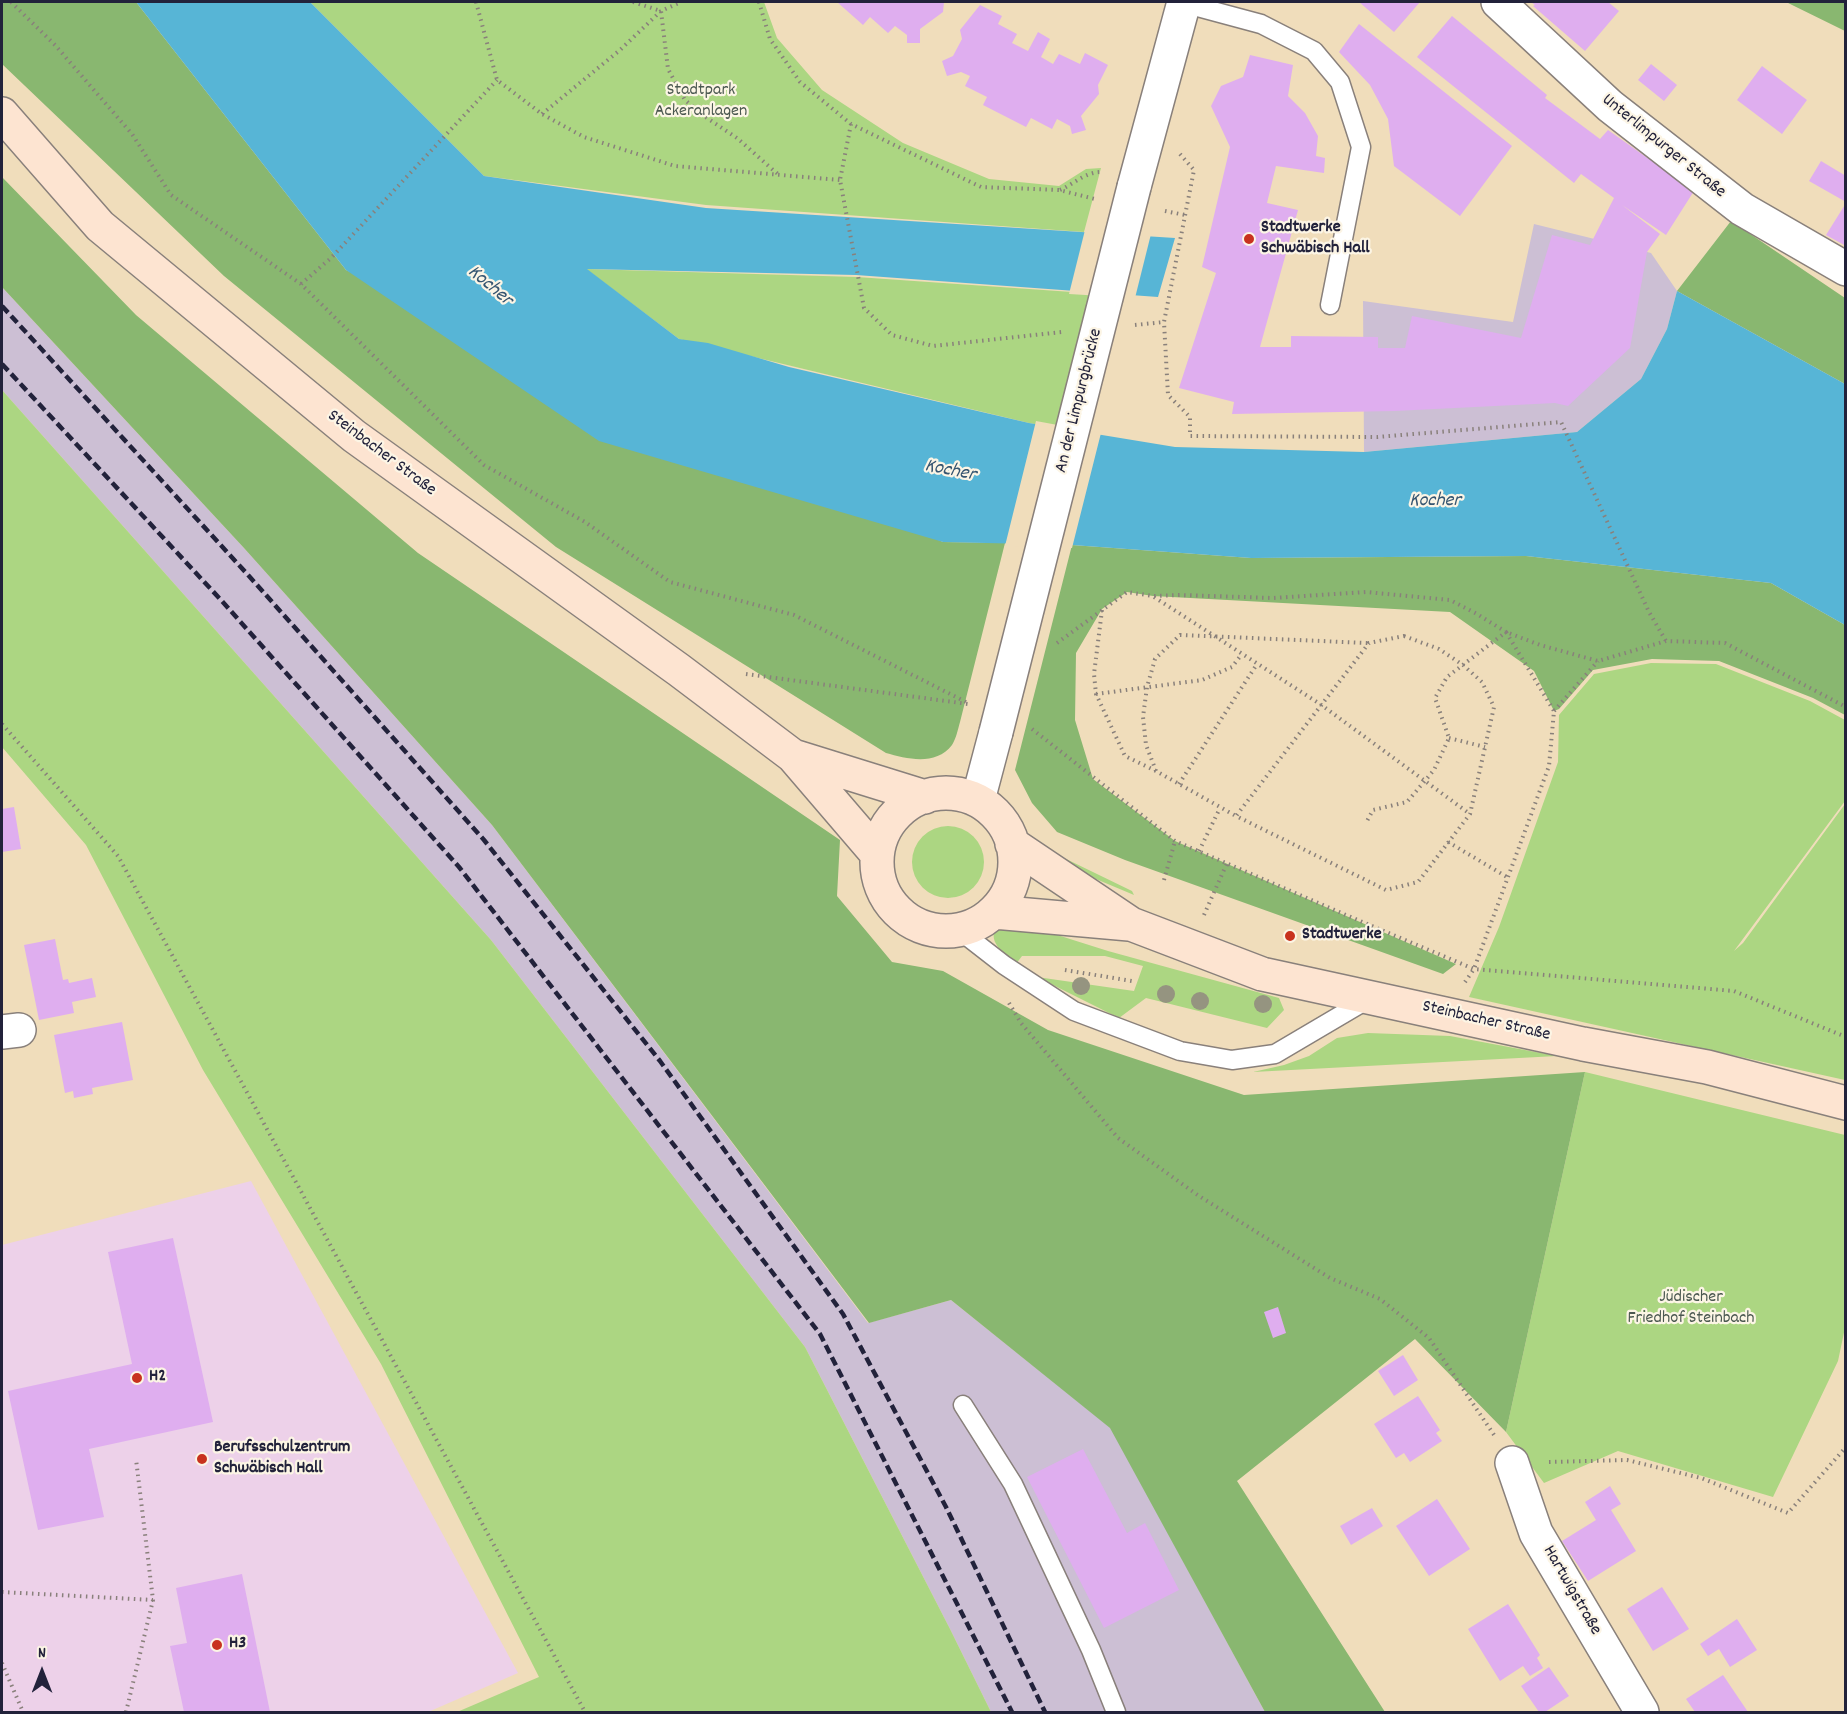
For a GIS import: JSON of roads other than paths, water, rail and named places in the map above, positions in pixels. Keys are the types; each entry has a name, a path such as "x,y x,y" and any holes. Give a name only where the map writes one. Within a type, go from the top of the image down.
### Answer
{"main road":[{"name":"Steinbacher Straße","path":"2,114 100,225 354,436 679,670 793,756 877,854"},
{"name":"Steinbacher Straße","path":"793,756 924,797"},
{"path":"933,793 957,793 978,800 997,814 1010,833 1015,856 1013,878 1006,897 994,912 978,923 959,930 938,930 917,924 899,912 886,896 878,876 877,854 882,834 894,816 912,801 933,793"},
{"name":"Steinbacher Straße","path":"1012,844 1131,924 1262,974 1583,1044 1707,1067 1845,1103"},
{"name":"Steinbacher Straße","path":"994,912 1131,924"}],"street":[{"name":"An der Limpurgbrücke","path":"978,800 1010,729 1134,187 1184,2"},
{"name":"Unterlimpurger Straße","path":"1498,2 1610,106 1742,209 1845,269"},
{"name":"Hartwigstraße","path":"1512,1463 1536,1533 1642,1713"}],"lane":[{"path":"1184,2 1261,24 1314,51 1340,82 1361,147 1330,304"},
{"path":"959,930 1014,972 1074,1011 1180,1051 1232,1060 1275,1054 1371,997"},
{"path":"963,1406 1013,1484 1091,1650 1116,1713"}],"water":[{"name":"Kocher","path":"136,2 310,2 484,176 706,208 1175,238 1158,297 856,275 587,269 679,339 708,343 789,367 1029,423 1175,447 1364,452 1577,432 1641,379 1667,329 1677,291 1845,384 1845,625 1771,583 1526,556 1251,558 1072,545 943,542 599,441 346,270"}],"railway":[{"path":"2,306 249,576 484,840 660,1061 843,1314 946,1507 1045,1712"},
{"path":"2,364 221,600 459,867 820,1334 1012,1712"}],"place":[{"name":"Stadtwerke Schwäbisch Hall","path":"1249,239"},
{"name":"Stadtwerke","path":"1290,936"},
{"name":"H2","path":"137,1378"},
{"name":"Berufsschulzentrum Schwäbisch Hall","path":"202,1459"},
{"name":"H3","path":"217,1645"}],"park label":[{"name":"Stadtpark Ackeranlagen","path":"701,102"},
{"name":"Jüdischer Friedhof Steinbach","path":"1691,1309"}]}
